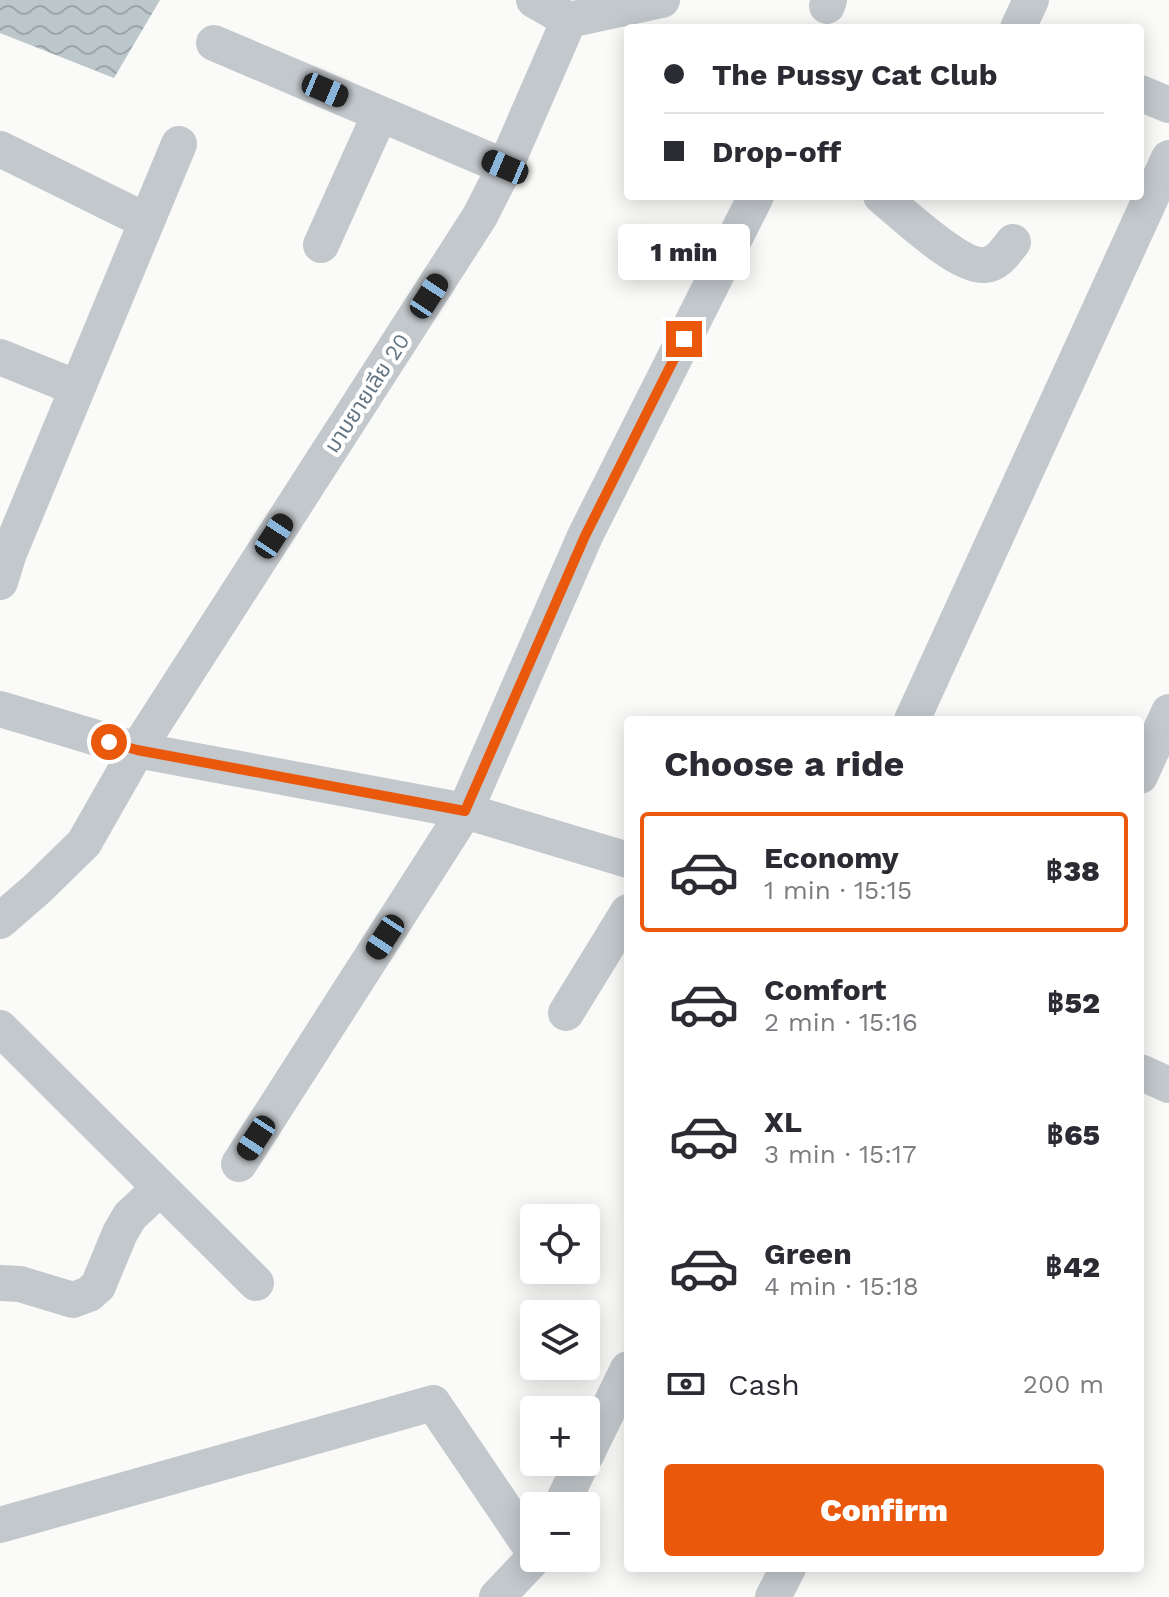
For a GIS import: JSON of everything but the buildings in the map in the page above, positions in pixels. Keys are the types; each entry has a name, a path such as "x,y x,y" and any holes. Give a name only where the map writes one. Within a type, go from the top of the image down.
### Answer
{"street":[{"path":"534,0 569,20 662,0"},
{"path":"1020,24 1031,0"},
{"name":"มาบยายเลีย 20","path":"0,921 84,843 137,750 480,216 505,167 569,20"},
{"path":"214,43 505,167"},
{"path":"1144,95 1169,105"},
{"path":"321,245 380,114"},
{"path":"0,582 9,553 179,144"},
{"path":"0,149 146,221"},
{"path":"914,716 1169,158"},
{"path":"239,1164 465,811 585,536 754,200"},
{"path":"886,200 956,256 974,265 997,261 1013,242"},
{"path":"0,357 77,388"},
{"path":"0,709 137,750 465,811 624,859"},
{"path":"1144,767 1169,712"},
{"path":"566,1013 624,919"},
{"path":"0,1028 256,1283"},
{"path":"1144,1074 1169,1085"},
{"path":"0,1283 20,1284 73,1300 89,1294 98,1286 130,1216 160,1188"},
{"path":"600,1426 624,1377"},
{"path":"0,1525 433,1403 520,1534"},
{"path":"497,1597 520,1571"},
{"path":"773,1597 786,1572"}],"water":[{"path":"0,0 160,0 114,78 0,33"}],"route":[{"path":"109,742 137,750 465,811 585,536 684,339"}]}
